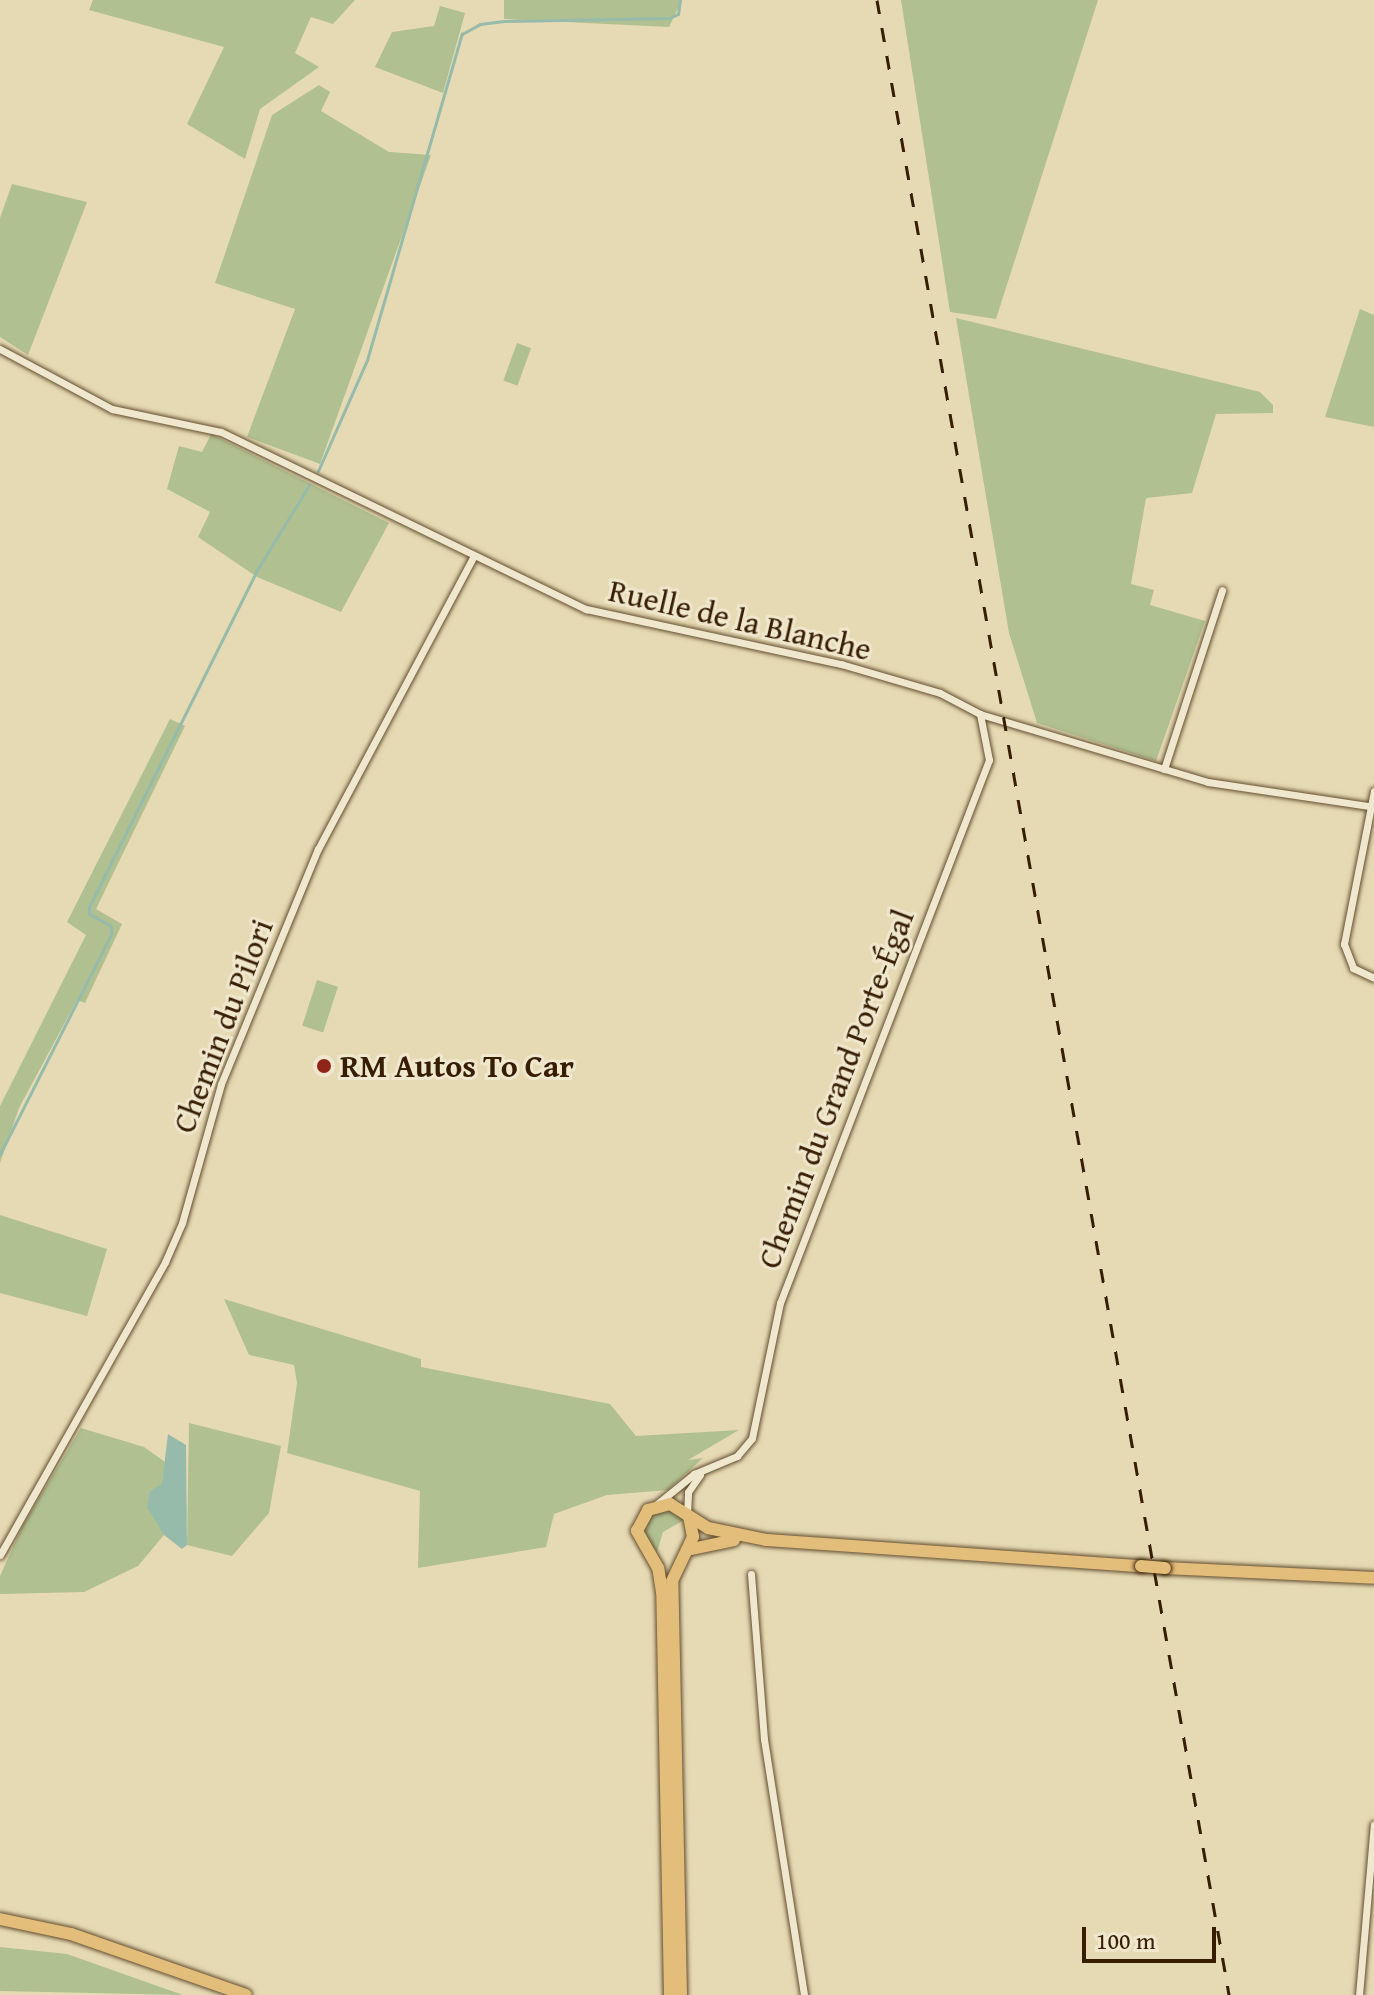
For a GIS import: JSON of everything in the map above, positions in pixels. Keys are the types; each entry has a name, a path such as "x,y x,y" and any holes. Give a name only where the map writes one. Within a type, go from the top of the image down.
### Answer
{"main road":[{"path":"670,1995 662,1592 650,1555 637,1531 642,1516 654,1505 670,1504 716,1531 766,1540"},
{"path":"681,1995 672,1581 693,1534 688,1515"},
{"path":"650,1555 667,1559 709,1541 766,1540 1165,1568 1374,1578"},
{"path":"0,1919 71,1934 246,1995"}],"street":[{"name":"Ruelle de la Blanche","path":"0,349 112,409 201,425 586,609 841,664 940,693 980,714 1243,790 1369,806"},
{"name":"Chemin du Pilori","path":"0,1555 165,1262 182,1223 221,1084 318,849 473,557"},
{"path":"1164,769 1222,590"},
{"name":"Chemin du Grand Porte-Égal","path":"654,1505 688,1478 737,1456 752,1438 780,1303 989,760 980,714"},
{"path":"1374,791 1344,948 1353,968 1374,978"},
{"name":"Chemin du Grand Porte-Égal","path":"688,1515 689,1488 711,1467"},
{"path":"751,1574 764,1739 804,1995"},
{"path":"1359,1995 1374,1825"}],"shaded area":[{"path":"93,0 355,0 333,24 311,17 295,53 319,67 260,109 245,159 187,124 224,47 89,10"},
{"path":"504,0 682,0 669,27 504,19"},
{"path":"901,0 1098,0 996,319 950,312"},
{"path":"440,6 465,13 443,93 375,67 392,32 434,26"},
{"path":"319,85 330,92 321,111 389,152 431,155 320,464 247,437 295,309 215,283 272,115"},
{"path":"12,184 87,202 28,355 0,337 0,218"},
{"path":"1360,309 1374,315 1374,427 1325,417"},
{"path":"956,318 1260,392 1273,405 1273,413 1216,414 1192,493 1146,498 1131,584 1154,590 1150,605 1205,621 1156,761 1037,723 1009,633"},
{"path":"517,343 531,348 517,386 503,381"},
{"path":"211,434 389,523 341,612 257,577 198,537 210,512 167,489 179,446 202,452"},
{"path":"170,719 185,726 96,909 122,924 85,1003 77,1000 19,1108 0,1163 0,1106 86,935 67,922"},
{"path":"317,980 338,987 323,1032 302,1026"},
{"path":"0,1215 107,1249 87,1316 0,1293"},
{"path":"224,1299 421,1359 421,1367 610,1404 636,1436 739,1430 688,1460 703,1458 668,1490 607,1495 554,1514 546,1547 418,1568 420,1491 287,1453 297,1383 294,1365 249,1355"},
{"path":"189,1423 281,1446 269,1513 232,1556 187,1545"},
{"path":"81,1428 144,1447 165,1462 164,1535 138,1566 84,1592 0,1594 0,1576 23,1525"},
{"path":"168,1434 186,1445 187,1545 182,1549 164,1535 147,1507 150,1491 162,1484"},
{"path":"668,1509 684,1520 663,1532 657,1552 644,1538 644,1529 650,1516"},
{"path":"0,1947 67,1954 183,1995 0,1991"}],"waterway":[{"path":"318,471 367,360 462,34 480,24 504,21 669,18 678,14 680,0"},
{"path":"0,1154 111,934 111,926 89,914 89,907 257,570 309,485"}],"railway":[{"path":"877,0 1229,1995"}],"place":[{"name":"RM Autos To Car","path":"324,1066"}]}
